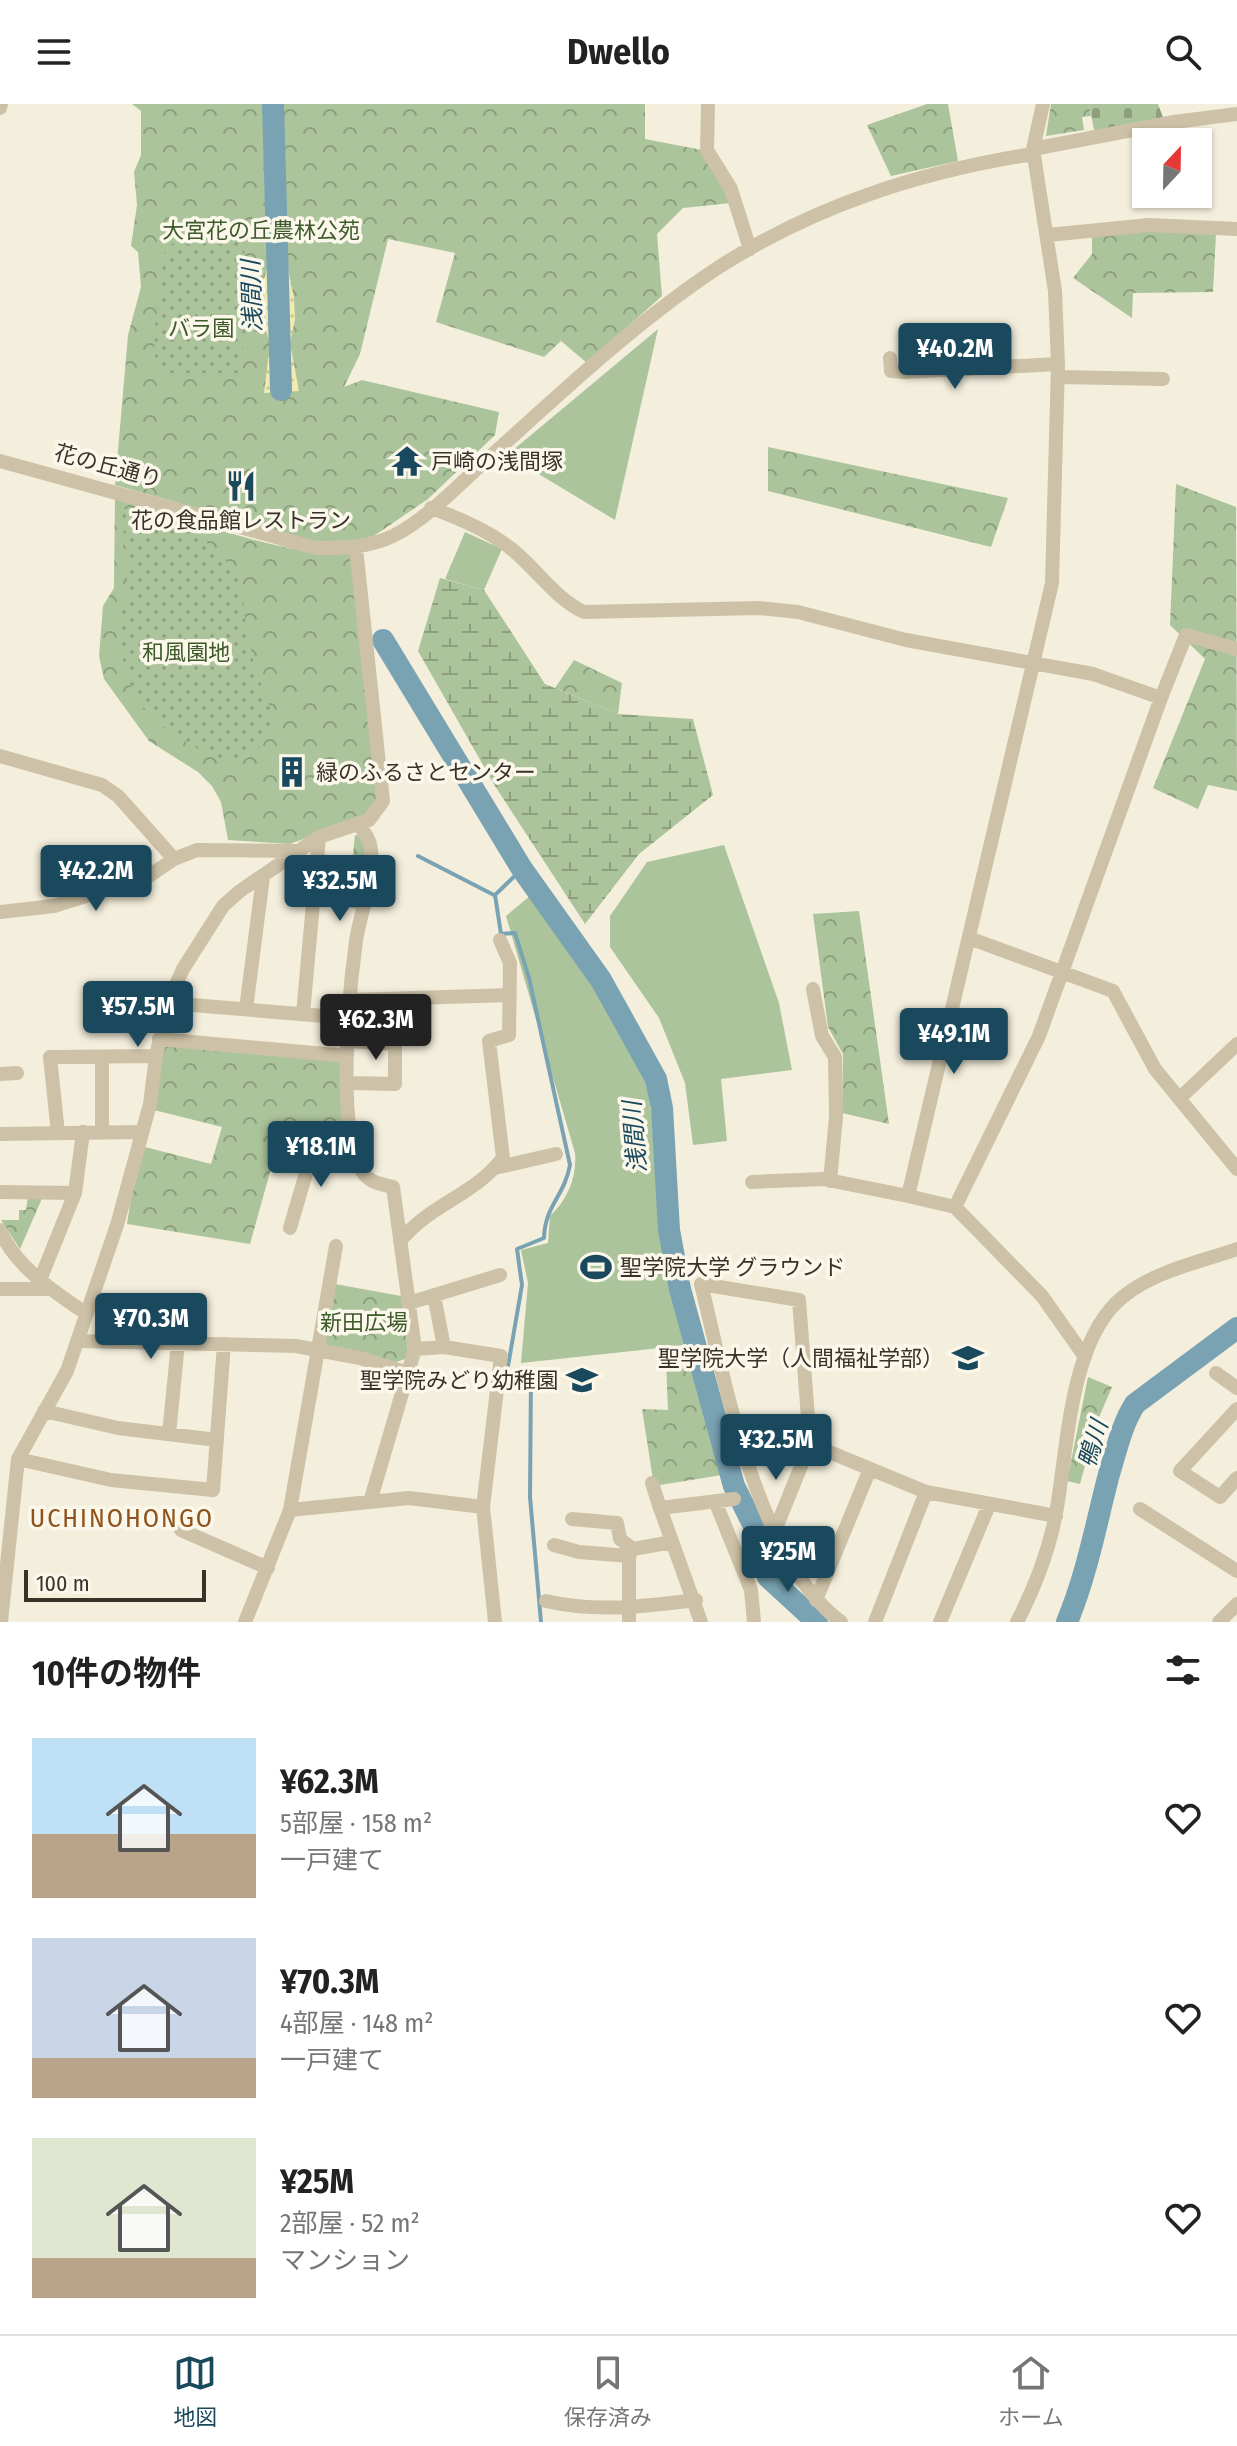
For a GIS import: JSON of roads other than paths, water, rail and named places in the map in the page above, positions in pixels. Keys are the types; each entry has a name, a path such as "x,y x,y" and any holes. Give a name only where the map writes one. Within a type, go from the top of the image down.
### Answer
{"street":[{"path":"708,104 707,150 731,189 750,249"},
{"path":"908,1196 1052,583 1058,371 1048,235 1033,152 1043,104"},
{"name":"花の丘通り","path":"0,461 204,514 316,548 356,548 395,535 431,508 636,331 716,270 833,205 872,190 1033,152 1174,122 1237,114"},
{"path":"1048,235 1149,225 1237,229"},
{"path":"890,358 891,371 1058,371 1163,379"},
{"path":"431,508 456,517 512,549 570,606 584,612 759,608 798,612 906,640 1093,674 1161,698"},
{"path":"1,1622 8,1483 67,1371 78,1341 84,1312 117,1225 150,1104 159,1039 168,1003 183,969 223,906 319,837 369,820 383,801 356,548"},
{"path":"955,1207 989,1131 1013,1094 1065,970 1186,635 1237,649"},
{"path":"0,756 102,785 139,818 174,859"},
{"path":"358,823 370,845 348,1018 351,1130 361,1170 371,1182 393,1187 415,1349 370,1502"},
{"path":"303,1014 319,837"},
{"path":"0,912 54,906 149,876 174,859 197,850 296,851"},
{"path":"246,1009 263,877"},
{"path":"969,938 1065,970 1113,991 1141,1048 1237,1169"},
{"path":"400,1241 419,1219 469,1192 503,1158 489,1041 509,1035 510,963 500,940"},
{"path":"813,989 822,1036 835,1057 836,1117 830,1181"},
{"path":"350,1000 510,995"},
{"path":"168,1003 348,1018"},
{"path":"159,1039 348,1048 395,1044 395,1084 348,1083"},
{"path":"1181,1097 1237,1044"},
{"path":"58,1133 50,1057 156,1056"},
{"path":"102,1057 102,1132"},
{"path":"0,1074 17,1073"},
{"path":"44,1284 75,1193 83,1132"},
{"path":"0,1134 142,1132"},
{"path":"495,1168 556,1154"},
{"path":"290,1228 311,1156 357,1157"},
{"path":"752,1182 830,1181 955,1207 1042,1296 1085,1357"},
{"path":"0,1192 75,1193"},
{"path":"0,1230 4,1240 44,1284 84,1312"},
{"path":"245,1622 290,1510 336,1246"},
{"path":"1017,1622 1042,1567 1056,1516 1071,1415 1085,1357 1097,1329 1124,1296 1157,1277 1237,1249"},
{"path":"409,1303 500,1275"},
{"path":"0,1289 44,1284"},
{"path":"774,1533 810,1444 799,1300 701,1284 731,1406 774,1533 816,1600 841,1622"},
{"path":"434,1295 444,1347"},
{"path":"78,1341 319,1349 408,1373"},
{"path":"169,1434 178,1343"},
{"path":"18,1459 111,1480 213,1490 224,1344"},
{"path":"415,1349 444,1347 501,1356 483,1507 495,1622"},
{"path":"1216,1373 1237,1388"},
{"path":"1237,1409 1180,1471 1220,1497 1237,1478"},
{"path":"44,1411 118,1428 217,1440"},
{"path":"810,1444 926,1492 1056,1516"},
{"path":"816,1600 870,1469"},
{"path":"652,1483 696,1600 701,1622"},
{"path":"875,1622 926,1492"},
{"path":"290,1510 409,1498 483,1507"},
{"path":"660,1508 734,1499"},
{"path":"715,1501 751,1590 754,1622"},
{"path":"940,1622 989,1505"},
{"path":"1140,1509 1237,1571"},
{"path":"572,1519 617,1523 620,1539 631,1552 628,1615"},
{"path":"181,1530 268,1568"},
{"path":"554,1545 579,1552 631,1552 672,1542"},
{"path":"546,1601 628,1615 696,1600"},
{"path":"1219,1622 1237,1604"}],"waterway":[{"name":"浅間川","path":"273,104 281,390"},
{"name":"浅間川","path":"383,640 522,869 601,980 656,1079 662,1108 669,1230 680,1289 734,1486 763,1544 768,1577 817,1622"},
{"path":"418,856 494,895"},
{"path":"522,869 495,895 501,934 515,933 529,978 570,1165 548,1217 544,1238 517,1249 522,1285 507,1372 531,1375 530,1497 541,1622"},
{"name":"鴨川","path":"1067,1622 1130,1412 1135,1404 1237,1328"}],"place":[{"name":"戸崎の浅間塚","path":"407,461"},
{"name":"花の食品館レストラン","path":"241,486"},
{"name":"緑のふるさとセンター","path":"292,772"},
{"name":"聖学院大学 グラウンド","path":"596,1267"},
{"name":"聖学院大学（人間福祉学部）","path":"968,1358"},
{"name":"聖学院みどり幼稚園","path":"582,1380"}],"district":[{"name":"UCHINOHONGO","path":"122,1518"}],"park label":[{"name":"大宮花の丘農林公苑","path":"261,230"},
{"name":"バラ園","path":"201,328"},
{"name":"和風園地","path":"186,652"},
{"name":"新田広場","path":"364,1322"}]}
